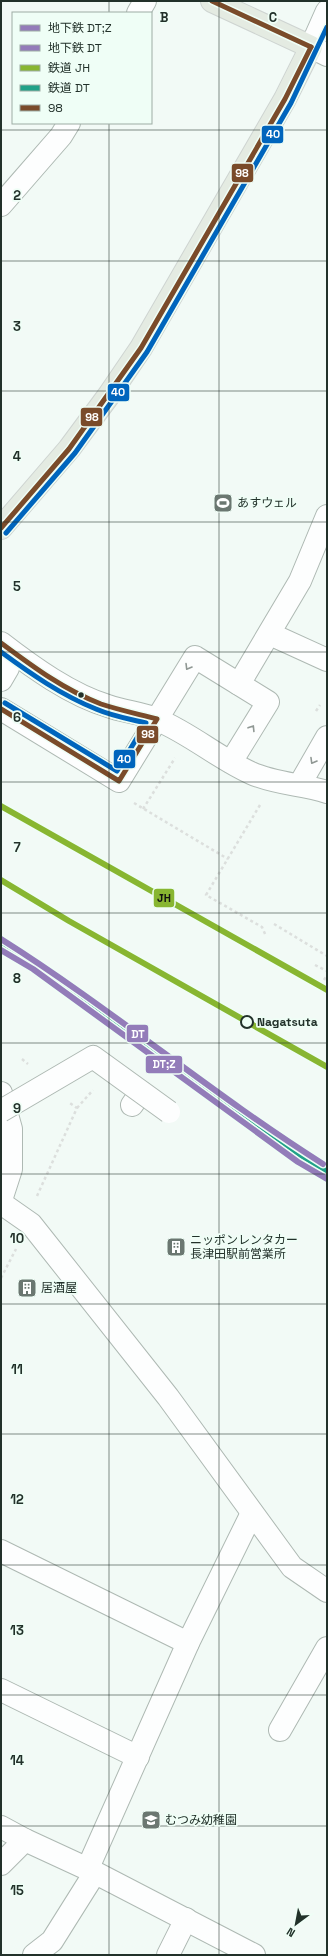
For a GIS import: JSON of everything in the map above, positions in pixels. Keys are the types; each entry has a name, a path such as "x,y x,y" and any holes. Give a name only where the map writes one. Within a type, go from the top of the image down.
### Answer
{"main road":[{"path":"1,528 73,443 109,395 141,348 284,99 319,51 212,1"}],"street":[{"path":"139,12 145,1"},
{"path":"319,51 327,11"},
{"path":"1,205 61,136 69,124"},
{"path":"239,684 300,581 327,516"},
{"path":"270,634 327,660"},
{"path":"1,644 6,655 8,668 1,680"},
{"path":"1,644 44,673 92,700 109,707 157,719 231,762 264,778 300,784 327,792"},
{"path":"1,709 119,781 194,657 268,702 231,762"},
{"path":"300,784 327,737"},
{"path":"1,1111 94,1057 137,1098 169,1112"},
{"path":"1,1093 11,1129 11,1169 1,1200"},
{"path":"1,1203 32,1224 168,1396 292,1567 327,1591"},
{"path":"34,1955 52,1941 91,1880 91,1861 188,1643 252,1512"},
{"path":"1,1551 188,1643"},
{"path":"280,1730 327,1648"},
{"path":"1,1690 138,1757"},
{"path":"1,1827 25,1840 90,1870 254,1955"},
{"path":"1,1864 25,1840"},
{"path":"168,1955 186,1920"}],"path":[{"path":"143,809 177,754"},
{"path":"130,800 228,859"},
{"path":"260,804 206,895 262,927 266,936"},
{"path":"274,924 327,956"},
{"path":"315,964 327,972"},
{"path":"324,980 327,975"},
{"path":"22,1059 33,1069"},
{"path":"34,1202 76,1108 96,1087"},
{"path":"66,1098 76,1108"},
{"path":"1,1278 17,1247"}],"metro line":[{"name":"DT","path":"1,939 83,994 241,1109 323,1164"},
{"name":"DT;Z","path":"1,950 33,969 298,1162 327,1179"}],"rail line":[{"name":"JH","path":"1,806 327,990"},
{"name":"JH","path":"1,880 69,921 327,1067"},
{"name":"DT","path":"5,944 37,963 302,1156 327,1171"}],"transit line":[{"name":"98","path":"212,1 311,47"},
{"name":"40","path":"6,533 75,453 147,352 291,103 327,27"},
{"name":"98","path":"1,528 69,449 141,348 285,99 311,47"},
{"name":"98","path":"1,643 49,677 74,692 101,704 157,719 119,781 1,709"},
{"name":"40","path":"1,652 47,684 83,703 108,714 146,723 117,771 5,703"}],"place":[{"name":"あすウェル","path":"223,503"},
{"name":"Nagatsuta","path":"247,1022"},
{"name":"ニッポンレンタカー 長津田駅前営業所","path":"176,1247"},
{"name":"居酒屋","path":"27,1288"},
{"name":"むつみ幼稚園","path":"151,1820"}]}
